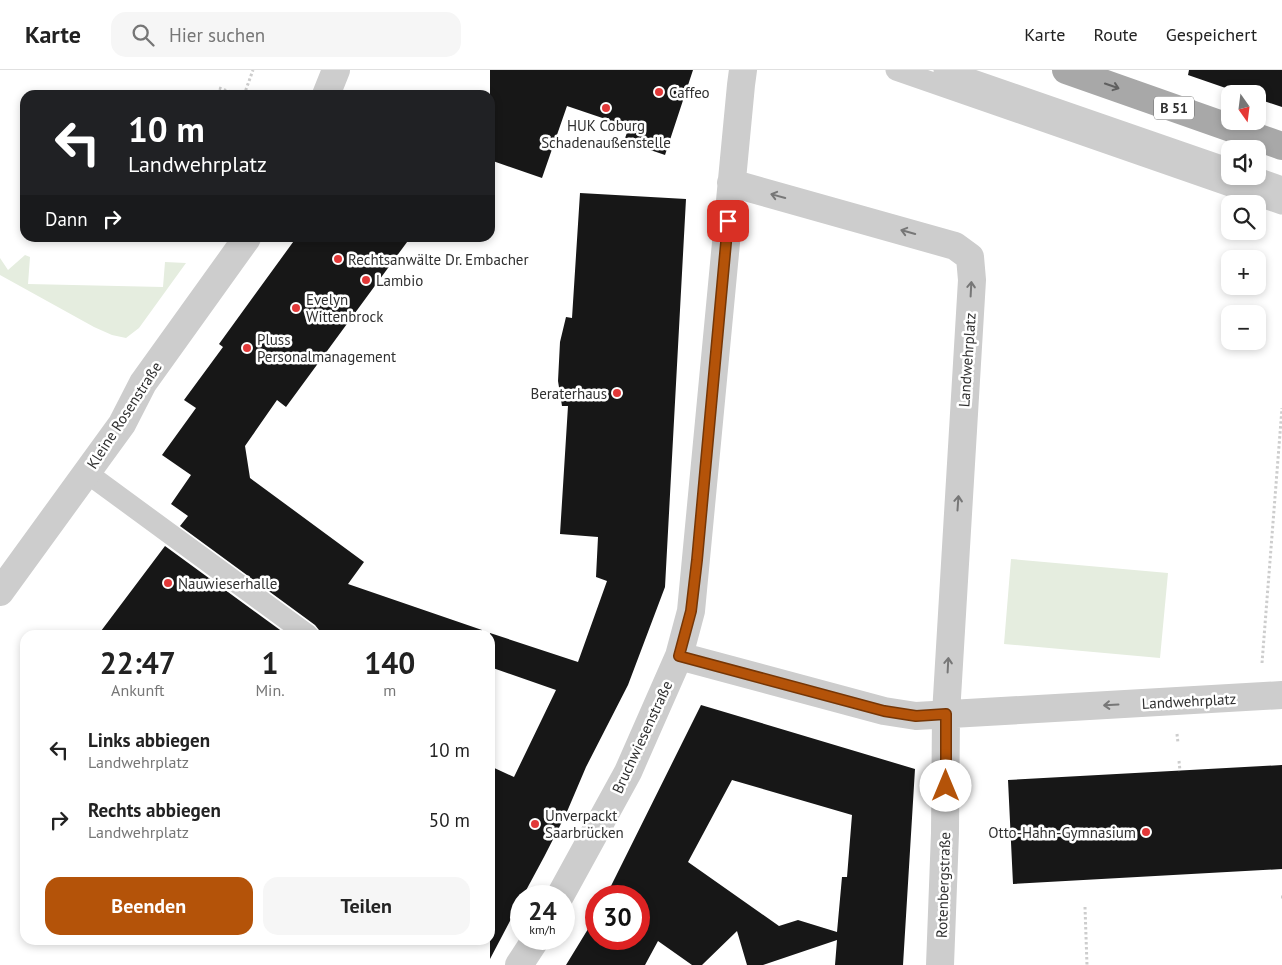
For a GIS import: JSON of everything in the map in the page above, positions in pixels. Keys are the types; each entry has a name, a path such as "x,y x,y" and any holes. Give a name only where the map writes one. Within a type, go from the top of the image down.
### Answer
{"main road":[{"name":"B 51","path":"1066,70 1282,146"}],"street":[{"path":"328,90 336,70"},
{"path":"679,656 691,611 697,560 743,70"},
{"name":"Landwehrplatz","path":"731,183 955,246 970,257 972,280 946,714"},
{"name":"Kleine Rosenstraße","path":"0,592 122,424 143,383 244,242"},
{"name":"Landwehrplatz","path":"679,656 884,711 916,716 1272,695"},
{"name":"Bruchwiesenstraße","path":"566,885 628,772 679,656"},
{"name":"Rotenbergstraße","path":"940,965 945,833 946,714"},
{"path":"519,965 529,950"}],"lane":[{"path":"896,70 1282,204"},
{"path":"944,70 1221,166"},
{"path":"1266,181 1282,187"},
{"path":"87,473 301,630"}],"path":[{"path":"244,90 253,70"},
{"path":"219,88 226,90"},
{"path":"1272,695 1282,408"},
{"path":"1179,761 1180,771"},
{"path":"1085,907 1086,965"}],"shaded area":[{"path":"25,255 30,257 28,284 163,287 165,262 186,263 139,328 126,338 112,335 94,327 0,275 0,258 8,270"},
{"path":"1011,559 1168,573 1160,658 1004,644"}],"building":[{"path":"490,70 693,70 665,155 624,141 629,127 567,106 542,178 495,162 495,90 490,90"},
{"path":"1189,70 1282,70 1282,107 1266,102 1266,85 1221,86 1188,75"},
{"name":"Beraterhaus","path":"580,193 686,199 665,587 628,685 586,767 566,814 544,857 529,885 510,885 510,921 490,959 490,945 495,945 495,768 514,777 556,690 495,669 495,635 578,662 607,581 596,577 598,537 560,534 568,406 562,406 558,381 560,342 566,317 572,318"},
{"path":"293,242 407,242 286,407 277,400 245,446 250,478 364,562 348,584 482,630 319,630 315,625 180,526 188,516 171,504 191,475 162,455 196,408 184,400 223,347 219,344"},
{"name":"Nauwieserhalle","path":"165,546 280,630 102,630"},
{"path":"701,705 915,769 903,965 835,965 837,940 763,965 747,965 737,931 702,965 692,965 658,941 645,965 566,965 585,934 585,950 650,950 650,885 611,885","holes":["732,780 852,815 847,877 842,877 837,932 798,920 779,926 688,862"]},
{"path":"1282,765 1282,869 1013,884 1008,780"}],"place":[{"name":"Caffeo","path":"659,92"},
{"name":"HUK Coburg Schadenaußenstelle","path":"606,108"},
{"name":"Rechtsanwälte Dr. Embacher","path":"338,259"},
{"name":"Lambio","path":"366,280"},
{"name":"Evelyn Wittenbrock","path":"296,308"},
{"name":"Pluss Personalmanagement","path":"247,348"},
{"name":"Beraterhaus","path":"617,393"},
{"name":"Nauwieserhalle","path":"168,583"},
{"name":"Unverpackt Saarbrücken","path":"535,824"},
{"name":"Otto-Hahn-Gymnasium","path":"1146,832"}],"route":[{"path":"728,221 697,560 691,611 679,656 884,711 916,716 946,714 946,786"}]}
